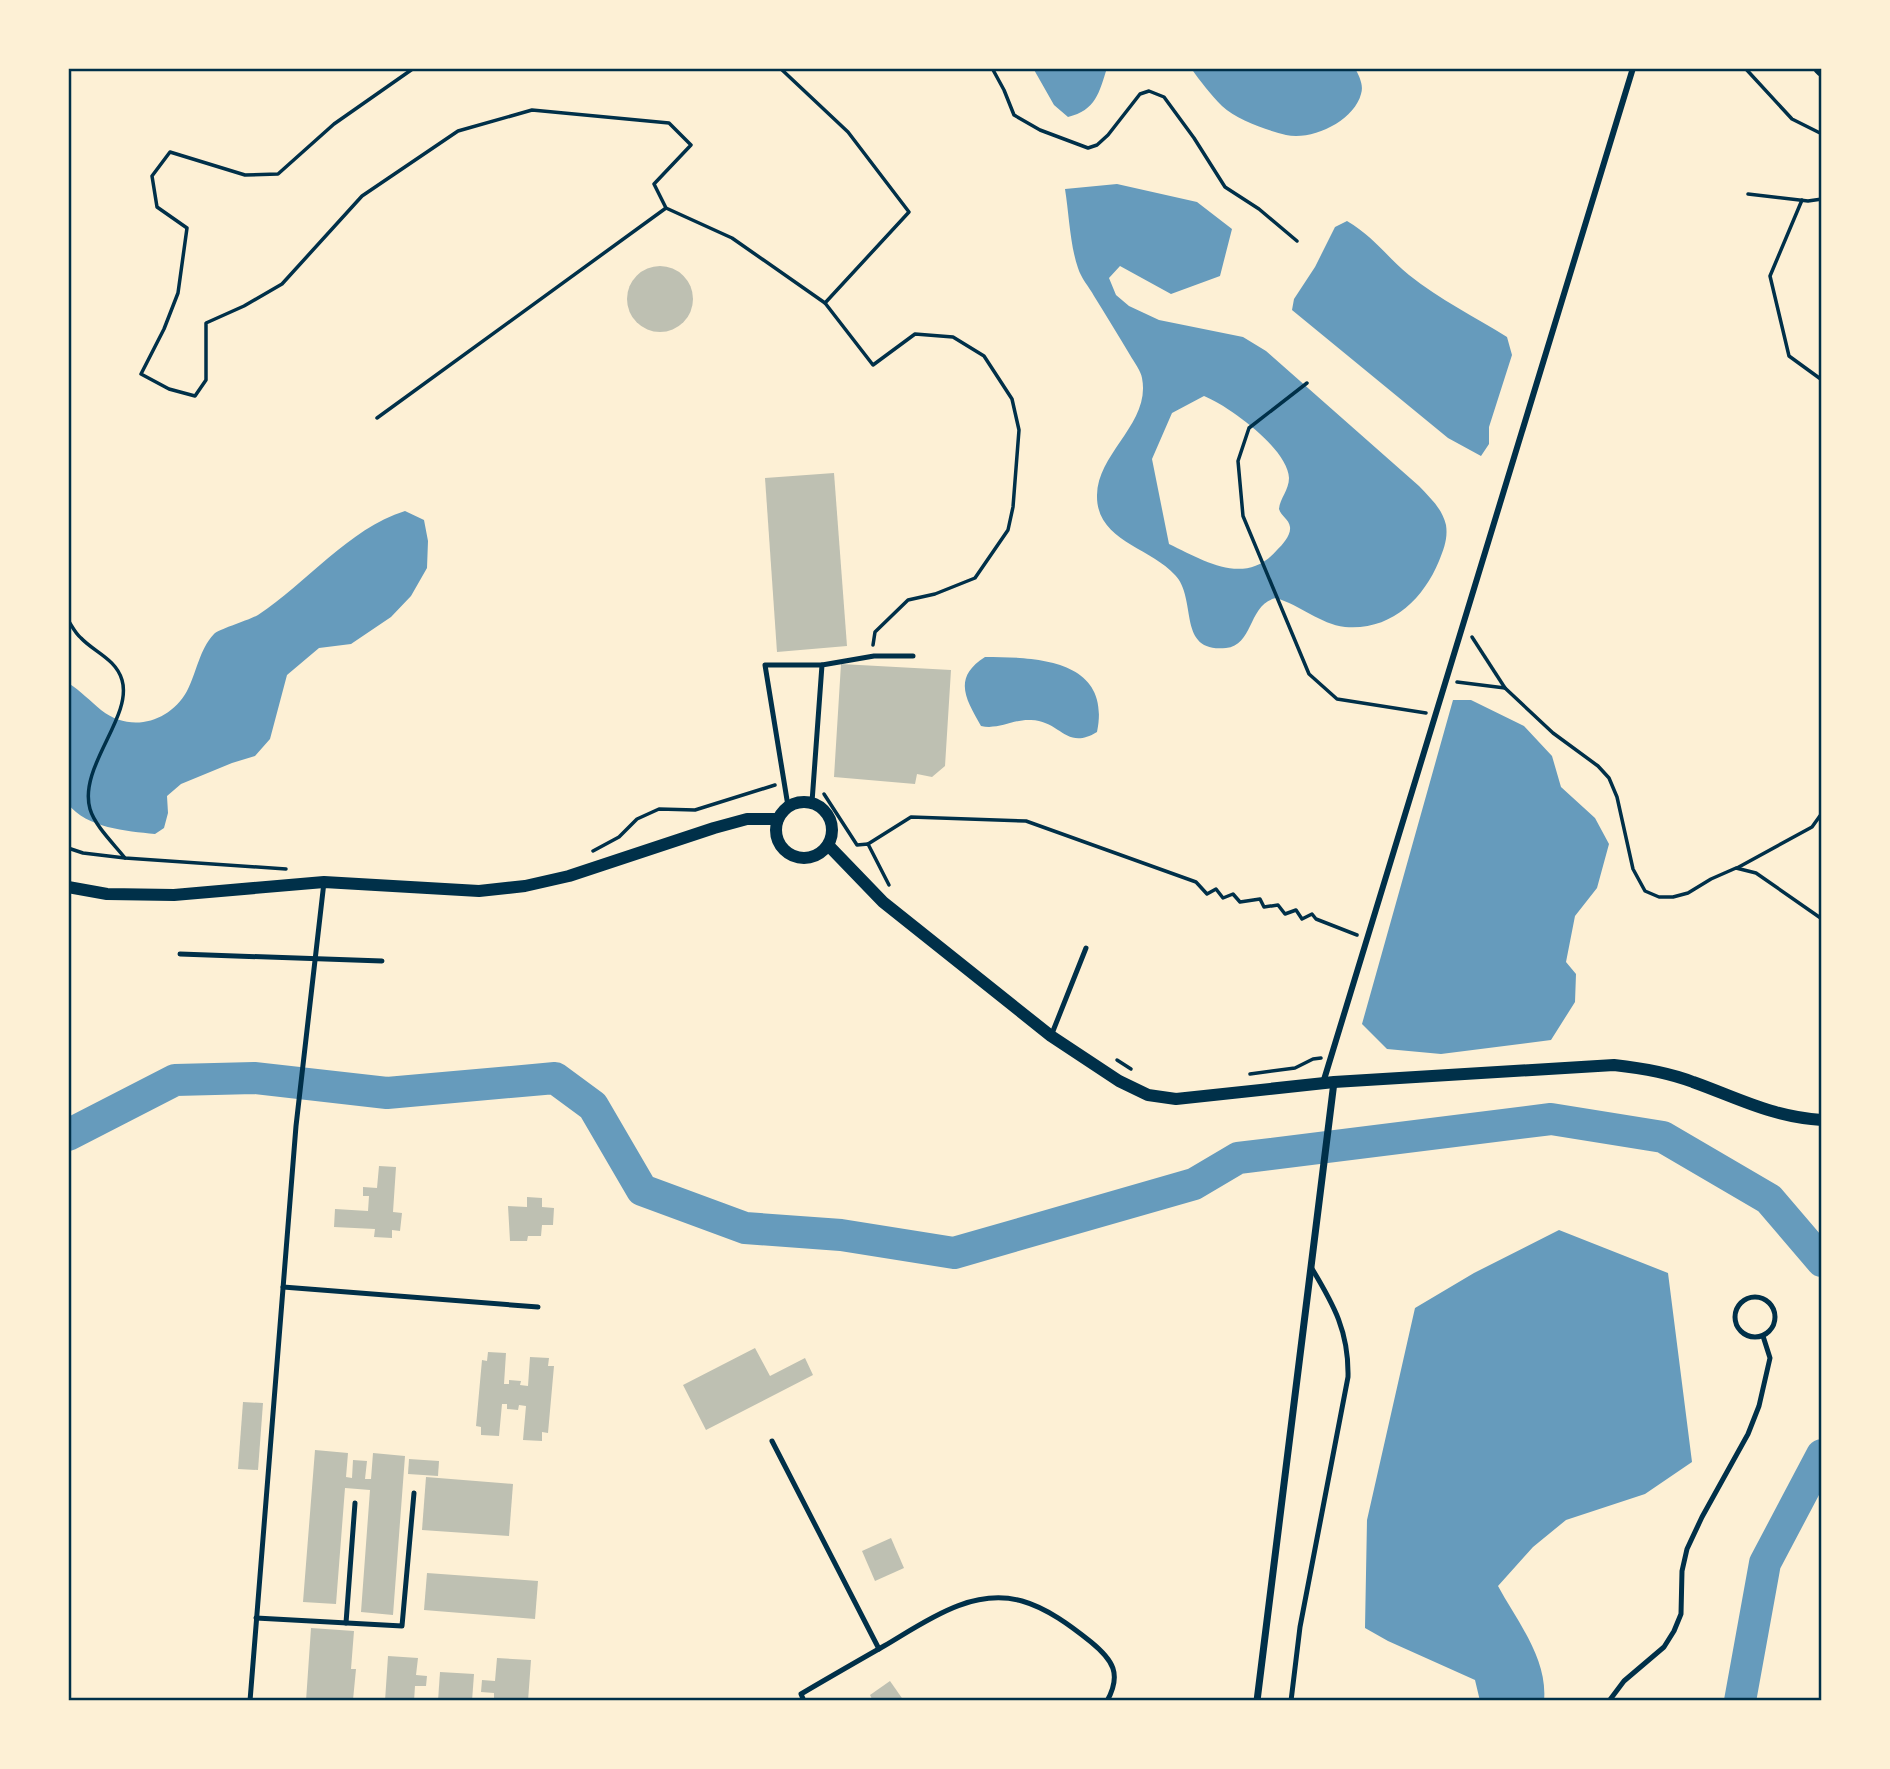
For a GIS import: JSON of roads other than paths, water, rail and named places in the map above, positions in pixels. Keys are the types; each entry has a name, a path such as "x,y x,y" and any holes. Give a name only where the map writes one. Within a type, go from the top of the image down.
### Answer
{"street":[{"path":"1258,1701 1330,1112 1330,1058 1633,68"},
{"path":"803,801 812,802 820,806 831,820 828,845 813,856 795,856 781,846 776,828 788,806 803,801"},
{"path":"68,887 107,894 174,895 324,882 479,891 525,886 569,876 747,819 778,820"},
{"path":"828,845 883,902 1051,1036 1119,1081 1148,1095 1176,1099 1329,1082 1614,1065 1643,1068 1690,1081 1822,1129"},
{"path":"1793,1118 1822,1120"}],"lane":[{"path":"788,806 765,665 822,665 874,656 914,656"},
{"path":"812,802 822,665"},
{"path":"250,1701 296,1126 324,882"},
{"path":"1051,1036 1086,948"},
{"path":"180,954 382,961"},
{"path":"1291,1701 1300,1628 1348,1377 1349,1352 1343,1327 1311,1267"},
{"path":"283,1287 538,1307"},
{"path":"1752,1296 1765,1299 1774,1308 1773,1328 1763,1336 1749,1336 1743,1333 1735,1322 1740,1302 1752,1296"},
{"path":"1609,1701 1623,1681 1664,1647 1674,1631 1681,1614 1682,1571 1687,1549 1748,1434 1759,1406 1770,1358 1763,1336"},
{"path":"772,1441 879,1649"},
{"path":"256,1618 402,1626 414,1493"},
{"path":"346,1623 355,1503"},
{"path":"804,1701 801,1694 955,1607 973,1601 996,1599 1022,1601 1073,1628 1108,1658 1115,1674 1115,1687 1107,1701"}],"water":[{"path":"1033,68 1107,68 1099,93 1091,105 1068,117 1054,105"},
{"path":"1191,68 1355,68 1362,91 1350,113 1331,127 1308,135 1286,135 1252,124 1228,111"},
{"path":"1117,184 1197,202 1232,229 1220,276 1171,294 1120,266 1109,278 1116,295 1129,306 1159,320 1243,337 1266,351 1431,499 1439,508 1446,525 1445,543 1441,557 1424,588 1403,610 1376,624 1345,627 1327,622 1276,598 1260,608 1242,640 1235,645 1226,648 1210,647 1200,642 1190,622 1182,585 1175,575 1115,533 1105,523 1099,510 1097,495 1100,479 1139,409 1143,394 1142,378 1079,272 1065,189","holes":["1204,396 1242,419 1268,442 1279,454 1289,478 1279,509 1289,524 1289,533 1277,550 1265,561 1252,567 1224,567 1169,544 1152,459 1172,413"]},
{"path":"1347,221 1421,284 1507,337 1512,355 1489,427 1489,444 1481,456 1448,438 1292,310 1294,299 1315,267 1335,227"},
{"path":"405,511 424,520 428,541 427,568 411,596 391,617 351,644 319,648 287,675 270,739 255,756 181,784 167,796 168,813 164,828 155,834 120,830 96,823 76,812 68,804 68,683 112,717 136,723 160,717 170,711 187,691 202,654 214,634 258,615 346,543 384,519"},
{"path":"985,657 1047,661 1082,676 1093,689 1099,708 1097,732 1086,737 1070,737 1050,725 1031,720 994,727 981,726 967,698 965,681 968,673"},
{"path":"1453,700 1471,700 1524,726 1552,756 1561,787 1595,818 1609,844 1597,888 1575,916 1566,962 1576,974 1575,1002 1551,1040 1441,1054 1387,1049 1362,1024"},
{"path":"1559,1230 1668,1273 1692,1462 1645,1494 1566,1520 1533,1547 1498,1586 1536,1655 1544,1685 1544,1701 1480,1701 1475,1680 1365,1628 1367,1520 1415,1308 1474,1273"}],"waterway":[{"path":"68,1135 175,1080 254,1078 387,1093 555,1078 593,1106 642,1190 745,1228 841,1235 954,1253 1194,1184 1238,1158 1551,1119 1663,1137 1769,1199 1822,1261"},
{"path":"1740,1701 1765,1563 1822,1455"}]}
